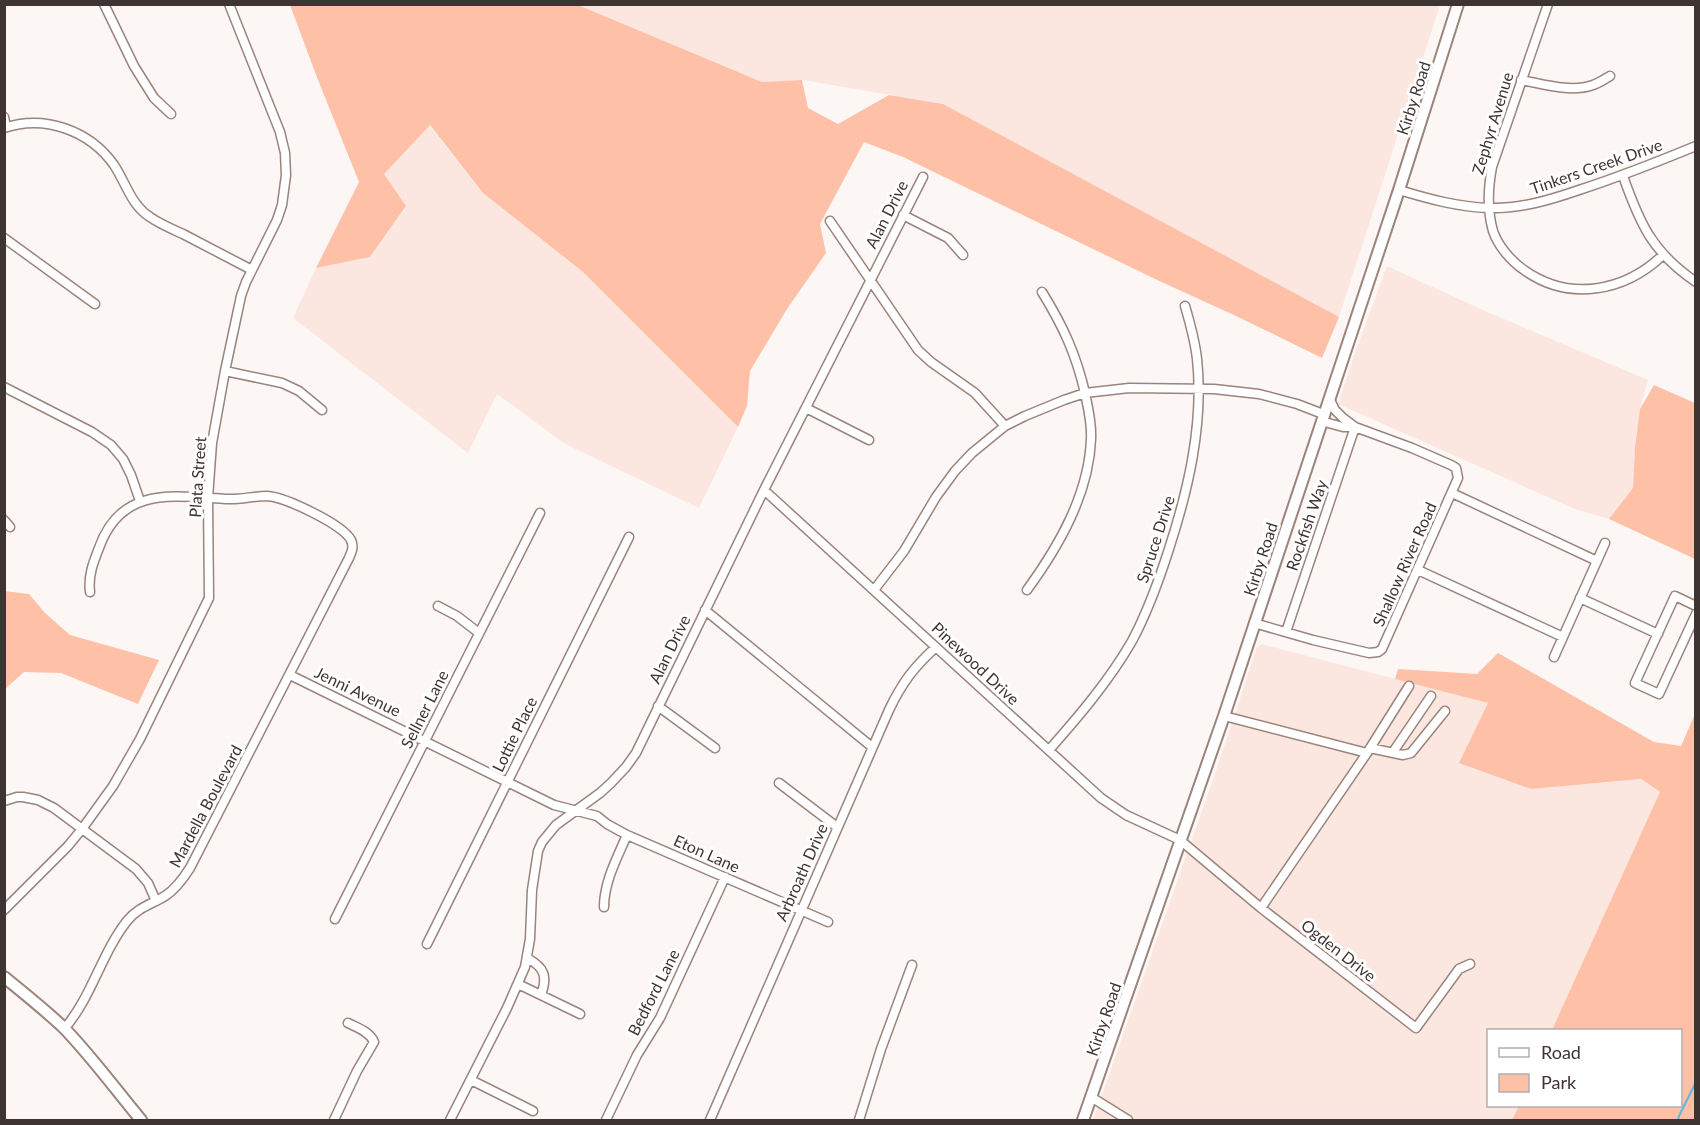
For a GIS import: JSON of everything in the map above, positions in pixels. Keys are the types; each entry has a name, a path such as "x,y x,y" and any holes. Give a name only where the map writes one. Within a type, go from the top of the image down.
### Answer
{"main road":[{"name":"Kirby Road","path":"1083,1120 1224,716 1399,190 1458,4"},
{"path":"4,977 30,997 81,1046 141,1120"}],"street":[{"path":"105,4 148,90 171,114"},
{"name":"Plata Street","path":"4,910 82,829 113,786 136,747 209,598 208,498 212,443 225,371 238,304 246,282 277,219 285,187 285,153 276,119 229,4"},
{"name":"Zephyr Avenue","path":"1548,4 1491,167 1488,188 1493,231 1506,253 1525,271 1554,286 1582,290 1613,285 1647,268 1663,255"},
{"path":"1521,80 1558,87 1583,87 1595,85 1610,76"},
{"path":"4,117 5,128 44,124 67,128 80,134 103,152 136,204 150,217 252,270"},
{"name":"Tinkers Creek Drive","path":"1399,190 1449,204 1490,208 1519,207 1623,176 1695,146"},
{"path":"1623,176 1643,226 1656,247 1695,282"},
{"name":"Alan Drive","path":"450,1120 518,984 527,958 531,931 532,890 538,851 542,842 556,825 600,793 626,767 636,753 764,490 923,177"},
{"path":"903,215 948,238 963,255"},
{"path":"830,221 921,354 975,393 1005,426"},
{"path":"4,238 95,304"},
{"path":"1027,590 1047,561 1066,526 1085,477 1092,438 1091,423 1078,364 1068,339 1042,292"},
{"name":"Spruce Drive","path":"1049,750 1114,670 1134,636 1150,603 1181,510 1189,478 1195,437 1198,388 1193,332 1185,306"},
{"path":"225,371 282,383 299,391 322,410"},
{"path":"4,387 92,432 111,445 123,459 140,501"},
{"name":"Shallow River Road","path":"874,590 904,551 926,511 945,483 972,453 1005,426 1039,409 1085,393 1129,388 1229,390 1259,394 1298,404 1343,427 1355,427"},
{"name":"Shallow River Road","path":"1254,623 1313,640 1369,653 1378,652 1382,649 1458,478 1456,468 1452,465 1355,427 1335,410 1329,398"},
{"path":"806,408 869,440"},
{"name":"Rockfish Way","path":"1286,632 1355,427"},
{"name":"Pinewood Drive","path":"764,490 1076,776 1112,806 1147,826 1180,840"},
{"path":"1452,493 1597,561"},
{"name":"Mardella Boulevard","path":"64,1029 81,1008 103,961 125,923 137,910 171,891 190,868 352,549 351,540 336,526 294,503 267,496 237,500 208,498"},
{"path":"90,592 90,570 103,536 120,513 140,501 166,497 208,498"},
{"name":"Sellner Lane","path":"335,919 540,513"},
{"name":"Lottie Place","path":"427,944 629,537"},
{"path":"1554,657 1605,543"},
{"path":"1418,570 1563,637"},
{"path":"1695,606 1675,596 1635,683 1659,694 1695,614"},
{"path":"1580,598 1658,634"},
{"path":"438,606 458,616 479,633"},
{"path":"705,610 872,747"},
{"name":"Arbroath Drive","path":"710,1120 872,747 902,684 912,670 936,647"},
{"name":"Jenni Avenue","path":"290,675 554,805 575,811"},
{"path":"1261,908 1368,751 1409,686"},
{"path":"1393,752 1431,696"},
{"path":"658,706 716,748"},
{"path":"1224,716 1368,751 1407,755 1445,711"},
{"path":"779,783 837,827"},
{"path":"4,801 18,797 38,800 54,808 123,858 143,876 156,901"},
{"name":"Eton Lane","path":"575,811 597,816 627,835 828,922"},
{"path":"604,907 607,884 627,835"},
{"name":"Ogden Drive","path":"1180,840 1261,908 1416,1028 1459,969 1470,964"},
{"name":"Bedford Lane","path":"606,1120 638,1055 660,1018 724,876"},
{"path":"527,958 543,971 545,983 541,995"},
{"path":"859,1120 881,1049 912,964"},
{"path":"518,984 580,1014"},
{"path":"334,1120 357,1071 374,1042 370,1035 348,1023"},
{"path":"471,1080 533,1111"},
{"path":"1091,1098 1128,1120"}],"shaded area":[{"path":"578,5 1440,5 1339,317 1116,201 943,104 803,80 762,82"},
{"path":"429,125 483,193 583,272 738,427 699,508 565,444 497,394 468,453 293,318 316,268 370,257 406,207 383,174"},
{"path":"1387,266 1485,311 1648,380 1640,409 1633,488 1609,519 1575,509 1338,404"},
{"path":"1261,644 1488,703 1460,762 1531,789 1641,779 1691,814 1563,1029 1487,1029 1487,1107 1530,1107 1523,1120 1093,1120 1216,771 1257,647"}],"green space":[{"path":"290,5 578,5 762,82 802,80 808,108 838,124 889,95 943,104 1339,317 1322,358 903,157 864,142 820,224 826,253 787,309 750,371 747,406 738,427 583,272 483,193 430,125 384,174 406,206 370,257 316,268 359,182"},
{"path":"1654,385 1695,403 1695,559 1609,519 1633,488 1640,409"},
{"path":"4,591 29,594 45,613 70,635 159,660 138,704 61,673 24,672 5,689"},
{"path":"1498,653 1654,742 1681,746 1695,714 1695,1120 1512,1120 1518,1107 1682,1107 1682,1029 1552,1029 1660,792 1641,779 1531,789 1459,763 1488,703 1395,679 1398,669 1477,674"}],"waterway":[{"path":"1678,1120 1696,1082"}]}
